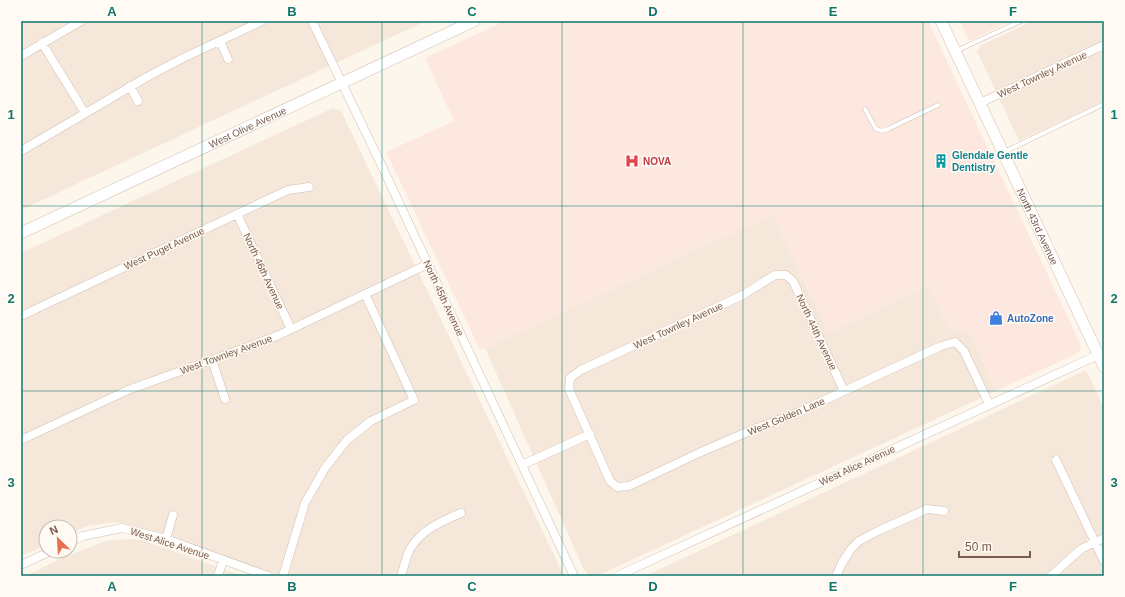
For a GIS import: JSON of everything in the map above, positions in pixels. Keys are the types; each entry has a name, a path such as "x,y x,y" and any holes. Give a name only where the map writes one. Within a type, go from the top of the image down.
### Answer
{"main road":[{"name":"West Olive Avenue","path":"21,233 474,21"},
{"name":"North 43rd Avenue","path":"942,21 1098,350 1104,367"}],"street":[{"path":"21,56 80,21"},
{"path":"21,151 130,86 183,58 262,21"},
{"name":"North 45th Avenue","path":"312,21 343,83 574,576"},
{"path":"220,41 228,59"},
{"path":"42,43 85,113"},
{"name":"West Townley Avenue","path":"980,103 1104,45"},
{"path":"130,86 138,101"},
{"name":"West Puget Avenue","path":"21,316 288,190 309,188"},
{"name":"North 46th Avenue","path":"237,214 291,329"},
{"name":"West Townley Avenue","path":"21,440 128,390 242,349 291,329 428,264"},
{"name":"West Townley Avenue","path":"590,434 569,389 570,378 581,370 742,296 775,275 786,275"},
{"name":"North 44th Avenue","path":"786,275 793,281 844,391"},
{"path":"283,576 305,503 325,468 346,440 371,421 414,400 365,294"},
{"name":"West Golden Lane","path":"590,434 610,481 617,487 630,486 701,452 799,412 942,346 955,342 964,351 989,404"},
{"name":"West Alice Avenue","path":"617,576 989,404 1098,350"},
{"path":"212,360 225,399"},
{"path":"522,465 590,434"},
{"path":"1056,460 1104,561"},
{"path":"836,576 851,549 864,539 927,509 944,511"},
{"path":"400,576 410,550 417,540 426,531 444,520 461,513"},
{"path":"166,540 173,515"},
{"name":"West Alice Avenue","path":"78,538 122,528 166,540 268,576"},
{"path":"1051,576 1081,549 1104,538"},
{"path":"21,565 38,557"},
{"path":"218,576 223,560"}],"lane":[{"path":"956,51 1021,21"},
{"path":"1004,152 1104,104"},
{"path":"865,108 876,129 882,131 938,106"}],"shaded area":[{"path":"21,21 426,21 21,210"},
{"path":"505,21 928,21 1080,343 1081,347 1079,351 1076,354 996,391 973,339 968,333 960,329 949,328 929,286 828,333 773,214 480,350 386,152 454,121 425,58"},
{"path":"960,21 1011,21 969,41"},
{"path":"1033,21 1104,21 1104,101 1019,141 977,51 980,46"},
{"path":"333,108 341,111 564,576 280,576 117,522 87,526 78,530 78,519 38,519 38,549 21,556 21,253"},
{"path":"773,214 828,333 929,286 949,328 960,329 968,333 973,339 996,391 597,576 589,576 584,570 485,348"},
{"path":"1086,370 1104,408 1104,576 645,576"},
{"path":"129,539 142,540 243,576 26,576 60,559 78,559 78,552 106,541"}],"place":[{"name":"NOVA","path":"632,161"},
{"name":"Glendale Gentle Dentistry","path":"941,161"},
{"name":"AutoZone","path":"996,318"}]}
